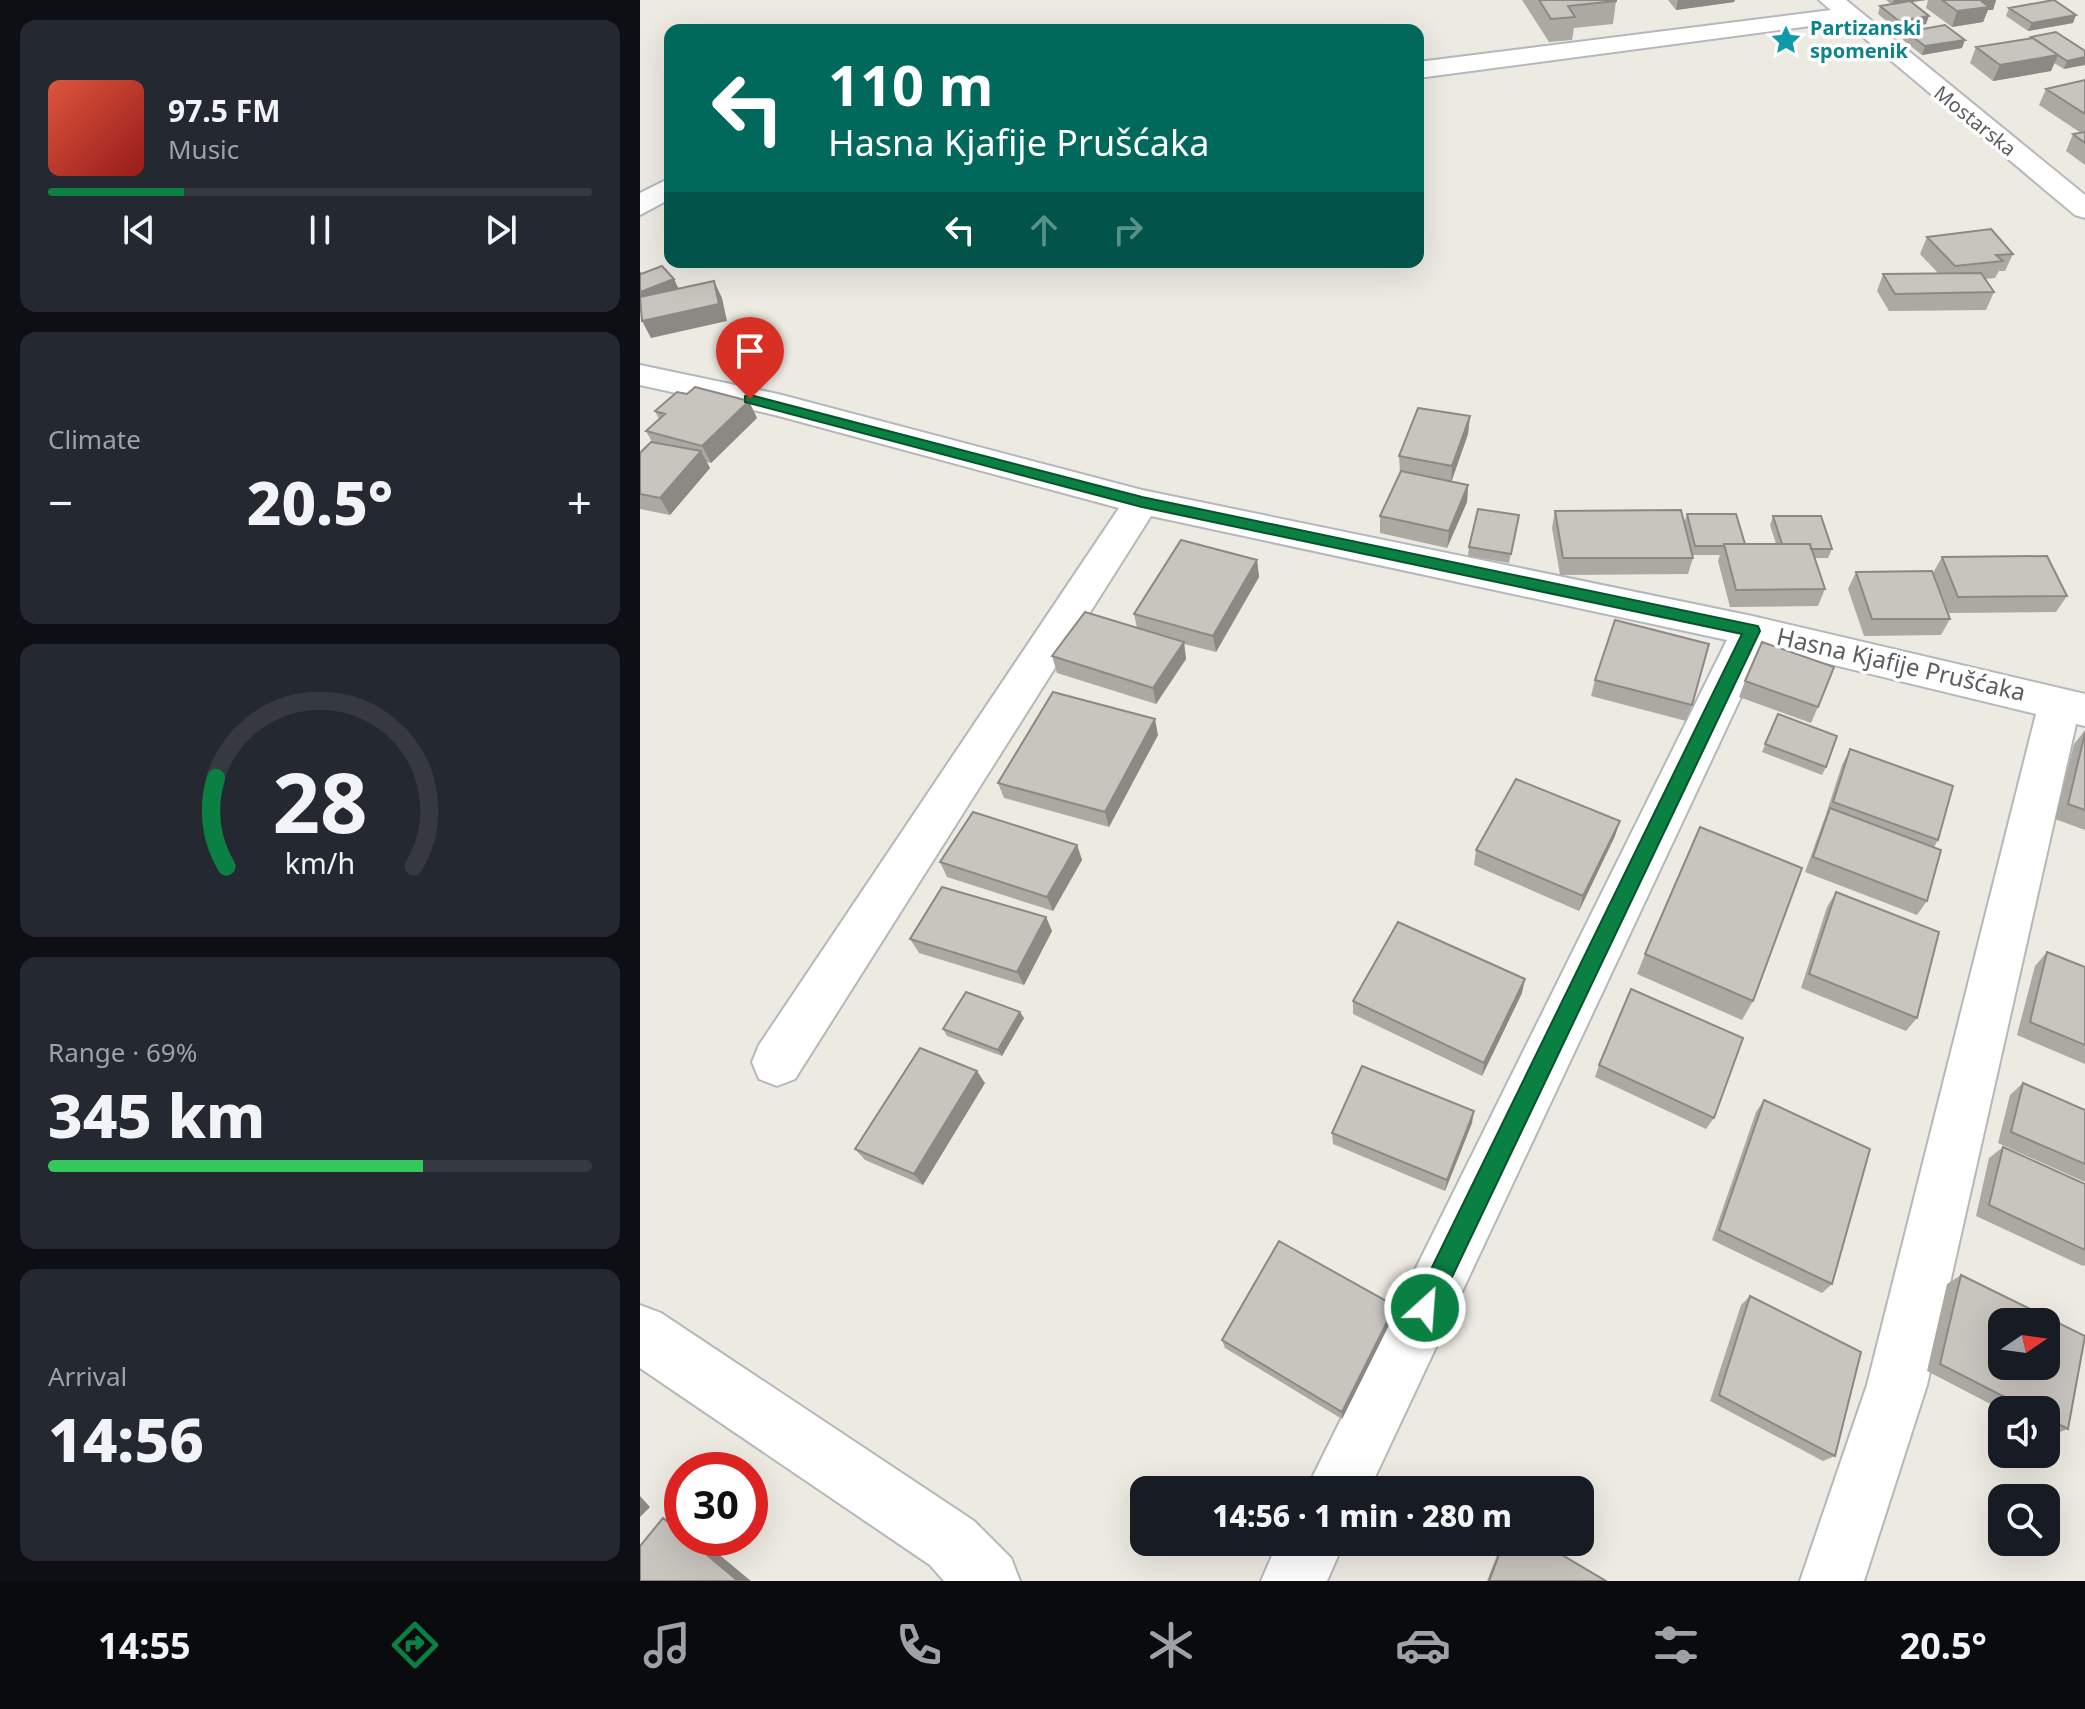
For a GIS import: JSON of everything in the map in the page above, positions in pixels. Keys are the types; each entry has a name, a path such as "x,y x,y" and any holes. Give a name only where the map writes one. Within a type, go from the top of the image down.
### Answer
{"street":[{"path":"1424,69 1839,8"},
{"name":"Mostarska","path":"1839,8 2085,209"},
{"path":"640,176 664,174"},
{"path":"640,206 664,191"},
{"name":"Hasna Kjafije Prušćaka","path":"640,375 778,405 1142,502 1752,631 2072,706"},
{"path":"777,1062 1142,502"},
{"path":"1344,1476 1752,631"},
{"path":"1832,1581 1897,1385 2072,706"},
{"path":"640,1334 952,1543 988,1581"},
{"path":"1293,1581 1305,1556"}],"building":[{"path":"1539,0 1616,1 1568,6 1575,17 1551,19"},
{"path":"1942,0 1980,0 1989,7 1957,11"},
{"path":"2054,0 2076,15 2032,23 2009,8"},
{"path":"1910,1 1929,16 1899,21 1880,6"},
{"path":"1945,25 1965,40 1925,46 1906,32"},
{"path":"2056,32 2085,51 2085,57 2067,61 2031,37"},
{"path":"2033,38 2058,55 2000,65 1976,47"},
{"path":"2085,80 2085,114 2046,89"},
{"path":"2085,132 2085,143 2073,134"},
{"path":"1991,229 2013,254 1996,255 2003,261 1955,266 1927,237"},
{"path":"662,266 674,279 640,292 640,273"},
{"path":"1981,273 1994,292 1895,294 1883,274"},
{"path":"714,281 719,304 642,321 640,297"},
{"path":"695,387 749,401 702,446 646,431 665,414 655,411 677,392 687,394"},
{"path":"1418,408 1470,416 1452,466 1399,456"},
{"path":"651,442 701,451 660,498 640,494 640,453"},
{"path":"1401,471 1468,485 1449,531 1380,516"},
{"path":"1478,509 1519,515 1511,554 1469,547"},
{"path":"1681,510 1693,558 1563,558 1555,511"},
{"path":"1687,514 1736,514 1745,544 1695,546"},
{"path":"1773,516 1821,516 1832,549 1811,549 1810,544 1782,544"},
{"path":"1181,540 1257,560 1213,636 1134,614"},
{"path":"1724,544 1810,544 1825,589 1736,590"},
{"path":"2047,556 2067,596 1958,597 1942,557"},
{"path":"1932,571 1950,619 1872,619 1856,572"},
{"path":"1085,612 1184,642 1153,688 1052,656"},
{"path":"1615,620 1709,644 1692,705 1595,680"},
{"path":"1762,642 1834,667 1818,707 1745,681"},
{"path":"1053,692 1155,719 1105,812 998,783"},
{"path":"1778,714 1837,736 1826,767 1765,744"},
{"path":"2085,733 2085,810 2068,804"},
{"path":"1850,749 1953,786 1938,840 1833,802"},
{"path":"1516,779 1620,821 1583,896 1476,850"},
{"path":"1830,808 1941,850 1927,901 1813,857"},
{"path":"973,812 1077,845 1047,897 940,862"},
{"path":"1700,827 1802,868 1753,1001 1645,954"},
{"path":"942,887 1046,917 1017,972 910,939"},
{"path":"1836,892 1939,932 1917,1018 1809,974"},
{"path":"1398,922 1525,979 1484,1063 1353,1001"},
{"path":"2047,952 2085,967 2085,1045 2030,1022"},
{"path":"1631,989 1743,1038 1714,1118 1599,1065"},
{"path":"966,992 1020,1012 998,1050 943,1029"},
{"path":"920,1048 977,1071 914,1174 855,1149"},
{"path":"1362,1066 1474,1111 1447,1180 1332,1133"},
{"path":"2023,1083 2085,1110 2085,1164 2011,1132"},
{"path":"1764,1100 1870,1149 1832,1284 1719,1230"},
{"path":"2003,1147 2085,1184 2085,1250 1989,1205"},
{"path":"1279,1241 1395,1306 1342,1412 1222,1340"},
{"path":"1961,1275 2028,1308 1988,1308 1988,1380 2060,1380 2060,1324 2085,1336 2068,1429 2060,1425 2060,1396 2003,1396 1940,1364"},
{"path":"1750,1296 1861,1352 1835,1456 1719,1395"},
{"path":"663,1518 664,1556 708,1556 738,1581 640,1581 640,1546"},
{"path":"1499,1556 1564,1556 1606,1581 1489,1581"}],"place":[{"name":"Partizanski spomenik","path":"1786,40"}],"route":[{"path":"750,399 1142,502 1752,631 1425,1308"}]}
